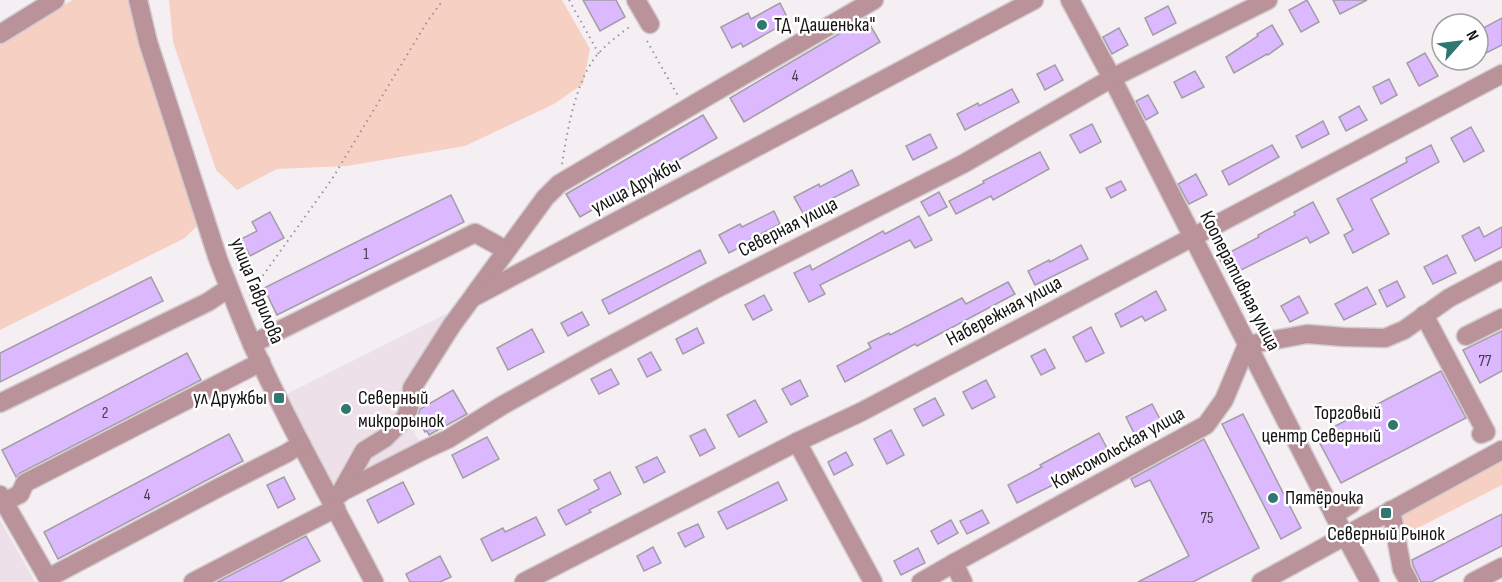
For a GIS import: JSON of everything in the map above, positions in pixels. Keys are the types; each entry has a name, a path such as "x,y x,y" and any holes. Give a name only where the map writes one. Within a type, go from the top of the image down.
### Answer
{"street":[{"path":"0,34 55,0"},
{"name":"улица Гаврилова","path":"138,0 148,42 229,288 261,363 301,444 335,500 374,582"},
{"path":"636,0 647,27"},
{"path":"472,298 544,198 559,184 874,0"},
{"name":"улица Дружбы","path":"335,500 364,451 385,438 406,417 412,388 472,298 1034,0"},
{"name":"Кооперативная улица","path":"1070,0 1370,582"},
{"name":"Северная улица","path":"193,582 320,515 335,500 448,439 552,378 704,296 963,164 1112,78 1268,0"},
{"name":"Набережная улица","path":"524,582 796,442 861,412 1502,74"},
{"path":"252,344 475,233 506,250"},
{"path":"1247,345 1307,334 1385,338 1404,330 1449,298 1502,270"},
{"path":"0,403 208,302 229,288"},
{"path":"1424,315 1486,432 1481,434"},
{"path":"1466,336 1502,318"},
{"name":"Комсомольская улица","path":"921,582 1206,425 1224,400 1247,345"},
{"path":"261,363 25,483 20,494 2,498 49,580 301,444"},
{"path":"796,442 873,582"},
{"path":"1261,582 1502,450"},
{"path":"1334,515 1351,504"},
{"path":"1391,510 1402,569 1409,582"},
{"path":"954,563 963,582"},
{"path":"1473,582 1502,567"}],"path":[{"path":"240,315 254,288 332,179 427,22 443,0"},
{"path":"569,0 600,54"},
{"path":"559,184 567,133 582,79 595,58 612,40 636,22 647,27 685,109"}],"shaded area":[{"path":"73,0 128,0 197,226 185,238 0,330 0,39"},
{"path":"169,0 562,0 590,49 583,84 554,104 465,146 347,166 277,169 237,190 216,170 173,42"},
{"name":"Северный микрорынок","path":"446,314 452,325 406,417 424,450 330,498 279,398"},
{"path":"1502,456 1502,485 1410,532 1402,529 1399,517 1403,509"},
{"path":"0,520 35,582 0,582"}],"building":[{"path":"583,0 616,0 625,17 600,31"},
{"path":"1307,0 1319,22 1301,32 1289,10"},
{"path":"1333,0 1367,0 1340,14"},
{"name":"ТД \"Дашенька\"","path":"780,3 789,21 743,47 741,43 732,48 721,27 748,13 751,19"},
{"path":"1168,6 1176,23 1153,35 1145,18"},
{"path":"866,18 880,42 744,122 730,98"},
{"path":"1502,18 1502,45 1490,51 1490,24"},
{"path":"1272,25 1283,44 1268,55 1234,73 1226,57"},
{"path":"1119,28 1128,45 1112,54 1103,37"},
{"path":"1425,53 1430,62 1430,72 1436,72 1438,76 1419,86 1407,63"},
{"path":"1055,65 1063,80 1045,90 1037,74"},
{"path":"1195,71 1204,87 1182,98 1174,82"},
{"path":"1389,79 1397,95 1381,104 1373,87"},
{"path":"1012,89 1019,102 965,130 957,114 978,103 979,106"},
{"path":"1148,95 1158,113 1146,120 1136,101"},
{"path":"1359,106 1367,120 1346,131 1339,117"},
{"path":"703,115 717,138 580,217 566,194"},
{"path":"1323,121 1329,134 1302,148 1296,136"},
{"path":"1092,124 1101,142 1080,153 1070,135"},
{"path":"1471,127 1484,151 1464,162 1451,138"},
{"path":"930,134 937,148 913,160 906,146"},
{"path":"1272,145 1279,157 1229,185 1222,171"},
{"path":"1431,145 1439,162 1371,199 1389,234 1353,253 1344,235 1353,230 1337,199 1407,162 1406,158"},
{"path":"1040,152 1049,169 993,200 991,196 956,214 949,201"},
{"path":"852,170 859,185 803,213 794,197 819,184 820,187"},
{"path":"1196,174 1207,195 1189,204 1178,184"},
{"path":"1121,181 1126,190 1111,198 1106,188"},
{"path":"939,192 947,207 929,216 921,202"},
{"path":"451,195 464,222 277,315 264,288"},
{"path":"1313,202 1329,233 1310,243 1307,237 1229,276 1219,258 1259,237 1258,235 1295,215 1294,212"},
{"path":"774,211 780,224 729,253 719,235 740,224 742,227"},
{"path":"270,212 284,238 250,256 241,239 257,231 252,222"},
{"path":"919,216 932,240 915,248 910,240 820,285 825,294 809,302 794,273 810,265 812,270 883,231 885,234"},
{"path":"1479,227 1484,237 1502,227 1502,247 1475,261 1462,236"},
{"path":"1081,245 1088,259 1035,285 1028,271"},
{"path":"700,250 706,263 609,314 602,300"},
{"path":"1447,255 1456,273 1433,284 1424,267"},
{"path":"151,277 163,301 0,382 0,353"},
{"path":"1397,281 1405,297 1387,307 1379,290"},
{"path":"1008,282 1015,294 845,382 837,366 871,348 868,343 889,333 890,335 962,298 966,304"},
{"path":"1367,287 1376,304 1344,320 1335,304"},
{"path":"1156,291 1166,310 1145,321 1142,316 1121,327 1115,314"},
{"path":"764,295 772,310 753,320 745,305"},
{"path":"1299,296 1308,313 1290,322 1281,306"},
{"path":"582,312 589,325 568,336 561,323"},
{"path":"1091,327 1104,353 1086,362 1073,337"},
{"path":"697,328 704,343 683,354 676,339"},
{"path":"532,329 544,352 508,370 497,348"},
{"path":"1502,331 1502,371 1480,383 1463,350"},
{"path":"1045,349 1055,368 1041,375 1031,356"},
{"path":"651,352 661,370 647,377 638,359"},
{"path":"187,353 201,380 16,477 2,450"},
{"path":"611,369 619,384 599,394 591,379"},
{"name":"Торговый центр Северный","path":"1441,371 1466,418 1341,483 1316,436"},
{"path":"800,380 808,396 791,405 782,389"},
{"path":"986,380 995,397 972,409 963,392"},
{"path":"453,390 467,414 429,435 417,419 420,409"},
{"path":"935,398 944,415 923,426 914,409"},
{"path":"755,400 767,422 739,437 727,415"},
{"path":"1152,404 1161,421 1135,435 1126,417"},
{"path":"1243,414 1301,528 1281,539 1222,424"},
{"path":"705,429 715,448 700,456 690,436"},
{"path":"891,430 904,455 887,464 874,439"},
{"path":"1099,433 1111,456 1017,503 1008,485"},
{"path":"229,434 243,461 58,559 44,532"},
{"path":"487,437 499,459 463,478 452,455"},
{"path":"1204,439 1259,548 1193,582 1138,582 1189,556 1150,480 1135,487 1131,479"},
{"path":"846,452 853,465 834,475 828,462"},
{"path":"657,457 665,472 644,483 636,467"},
{"path":"610,472 621,494 566,525 558,510 599,489 594,480"},
{"path":"284,477 295,499 278,508 267,485"},
{"path":"403,482 414,504 378,523 367,500"},
{"path":"778,482 787,500 727,529 718,512"},
{"path":"982,510 989,523 967,534 960,521"},
{"path":"1502,514 1502,546 1431,582 1421,582 1412,560"},
{"path":"536,517 545,535 492,561 481,539 503,528 505,532"},
{"path":"951,520 958,533 938,544 931,531"},
{"path":"698,524 704,537 685,547 678,533"},
{"path":"306,536 320,561 280,582 217,582"},
{"path":"653,547 661,563 644,571 637,556"},
{"path":"918,548 925,563 901,575 894,561"},
{"path":"440,556 451,577 440,582 410,582 406,574"}],"place":[{"name":"ТД \"Дашенька\"","path":"762,25"},
{"name":"ул Дружбы","path":"279,398"},
{"name":"Северный микрорынок","path":"346,409"},
{"name":"Торговый центр Северный","path":"1393,425"},
{"name":"Пятёрочка","path":"1273,498"},
{"name":"Северный Рынок","path":"1386,513"}]}
